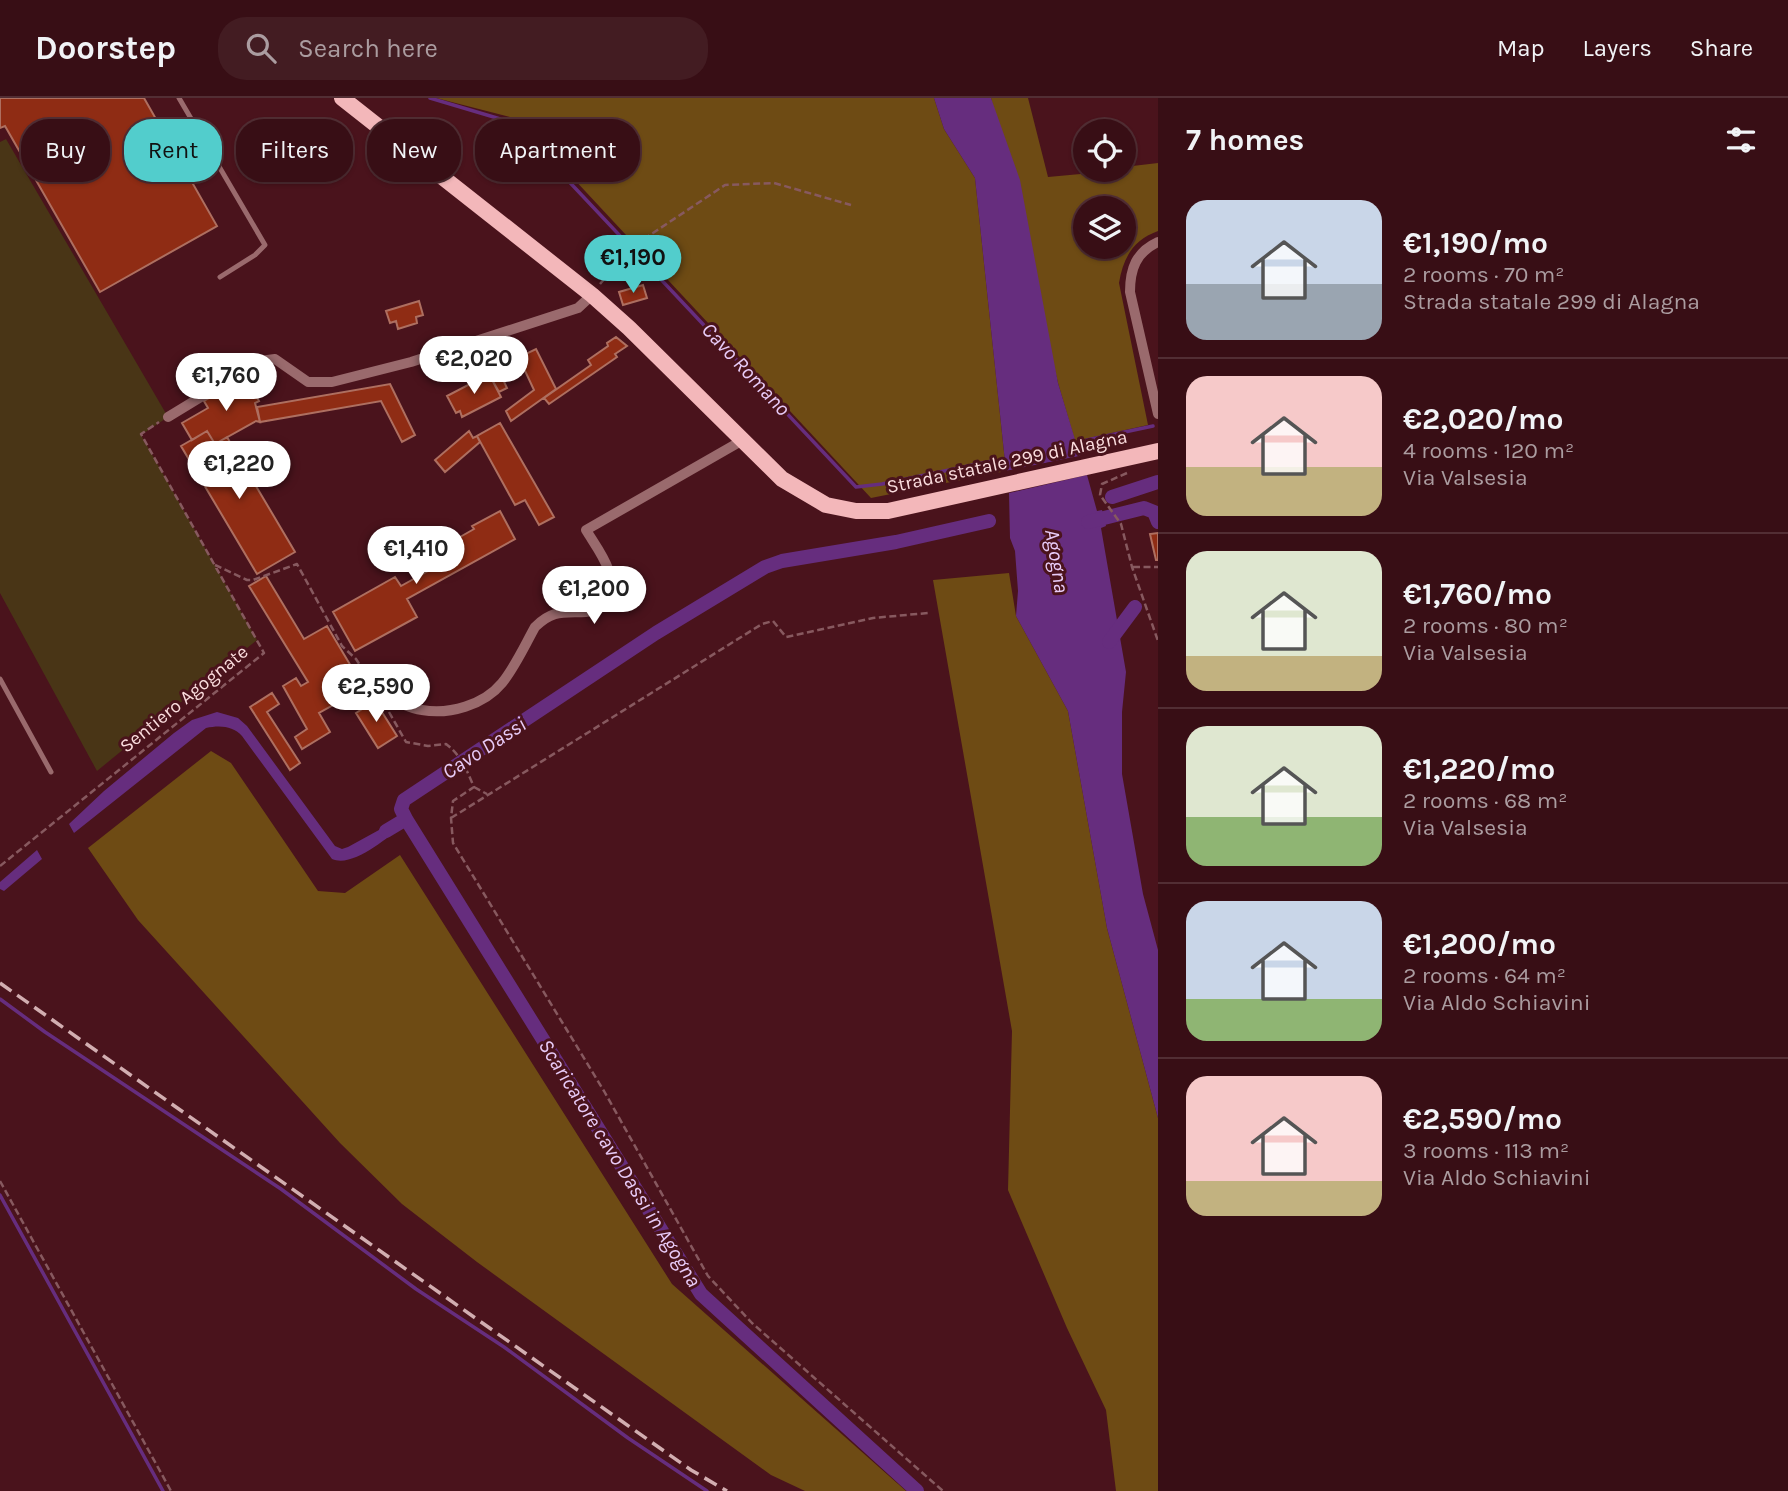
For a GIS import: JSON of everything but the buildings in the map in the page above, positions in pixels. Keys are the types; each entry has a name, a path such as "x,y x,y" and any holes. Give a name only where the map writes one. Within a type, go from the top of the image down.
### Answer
{"main road":[{"name":"Strada statale 299 di Alagna","path":"342,98 592,295 782,479 826,505 856,511 888,510 1158,451"}],"street":[{"path":"1158,242 1139,257 1130,272 1130,292 1158,414"},
{"path":"168,417 260,360 275,359 308,382 332,382 411,362 578,308 592,295"},
{"path":"377,691 423,710 461,708 493,693 503,682 535,627 542,620 572,610 588,612 600,607 609,595 611,584 608,568 586,530 743,440"}],"lane":[{"path":"179,98 265,245 255,256 220,276"},
{"path":"0,679 51,772"}],"path":[{"path":"592,295 629,249 725,185 774,183 852,205"},
{"name":"Sentiero Agognate","path":"0,866 264,653 141,434 168,417"},
{"path":"1132,471 1102,484 1100,495 1121,524 1132,567 1158,640"},
{"path":"215,565 236,576 253,580 297,564 342,646 356,659 377,691"},
{"path":"1132,567 1158,567"},
{"path":"451,818 762,624 773,621 786,637 873,618 928,613"},
{"path":"389,712 406,742 428,746 446,744 456,751 474,787 489,794"},
{"path":"474,787 453,801 453,843 604,1091 708,1276 752,1323 943,1491"},
{"path":"0,1181 171,1491"}],"shaded area":[{"path":"436,98 934,98 944,129 975,178 1006,471 871,498 577,182 640,182 640,119 518,119"},
{"path":"991,98 1028,98 1048,177 1073,175 1073,182 1136,182 1136,166 1158,163 1158,231 1136,245 1136,196 1073,196 1073,259 1126,259 1119,283 1148,425 1075,441 1058,383"},
{"path":"6,139 21,165 21,182 31,182 168,417 141,435 257,640 97,771 0,593 0,142"},
{"path":"1009,573 1016,616 1068,711 1107,928 1158,1118 1158,1491 1116,1491 1106,1410 1067,1328 1008,1190 1012,1031 933,580"},
{"path":"211,751 231,763 318,891 345,893 400,855 672,1284 906,1491 805,1491 771,1475 477,1262 402,1204 340,1143 138,920 88,848"}],"water":[{"path":"934,98 991,98 1020,180 1058,383 1080,456 1006,471 975,178 944,129"},
{"name":"Agogna","path":"1087,475 1097,511 1102,510 1106,526 1101,528 1126,672 1122,712 1122,774 1143,894 1158,950 1158,1118 1107,928 1068,711 1016,616 1018,591 1015,551 1010,538 1009,493"},
{"path":"217,712 238,718 247,726 335,846 342,849 348,847 399,819 403,826 359,856 340,861 332,859 242,736 230,728 216,727 206,728 74,833 69,824 104,791 192,720"},
{"path":"37,850 42,859 4,891 0,889 0,882"}],"pier":[{"path":"1080,456 1081,460 1007,475 1006,471"}],"waterway":[{"name":"Cavo Romano","path":"430,98 514,123 856,487 992,461"},
{"name":"Cavo Romano","path":"1087,440 1153,426"},
{"name":"Cavo Dassi","path":"1112,497 1158,482"},
{"path":"1088,522 1144,508 1154,512 1158,522"},
{"name":"Cavo Dassi","path":"386,831 406,819 401,809 404,800 656,633 765,567 782,561 896,542 989,521"},
{"path":"1109,642 1135,607"},
{"name":"Scaricatore cavo Dassi in Agogna","path":"406,819 701,1294 917,1491"},
{"path":"0,999 45,1032 281,1189 416,1289 504,1347 628,1438 707,1491"},
{"path":"0,1195 163,1491"}],"railway":[{"path":"0,983 691,1470 727,1491"}]}
